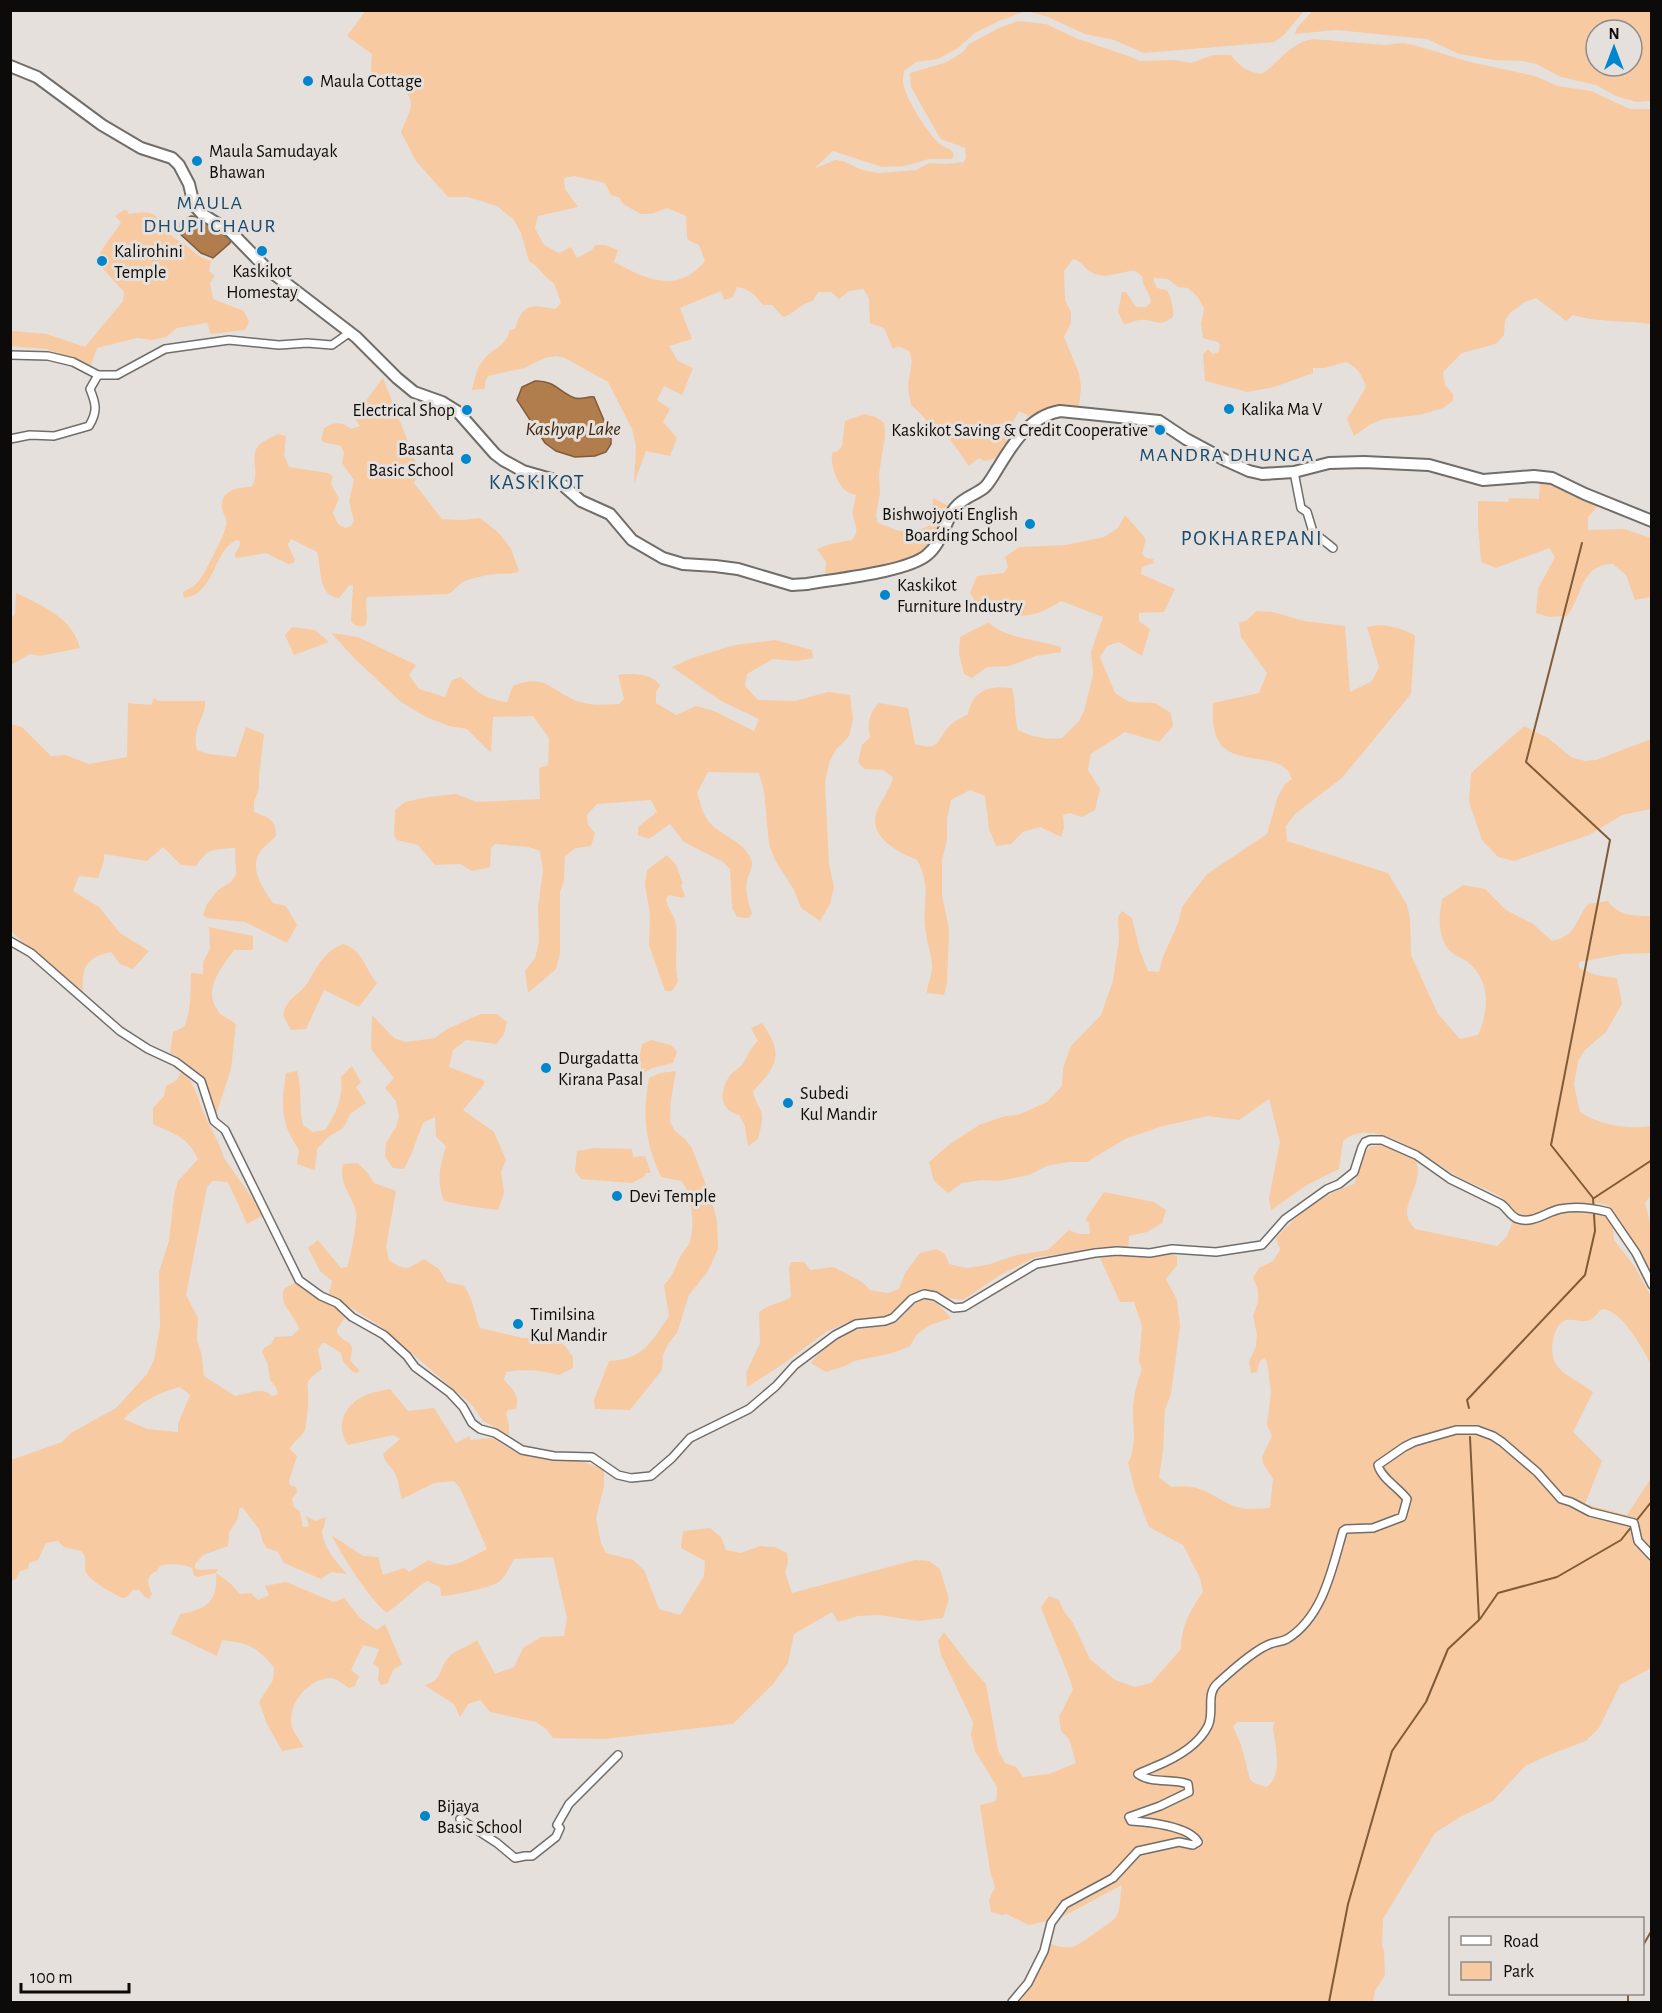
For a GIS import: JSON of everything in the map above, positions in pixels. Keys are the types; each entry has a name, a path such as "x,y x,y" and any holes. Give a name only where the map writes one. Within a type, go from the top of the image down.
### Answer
{"street":[{"path":"10,66 37,77 112,131 141,148 172,158 179,165 189,184 194,205 202,214 231,231 266,268 349,333 414,392 442,402 458,412 503,460 523,471 558,481 581,501 610,514 632,540 651,553 682,564 728,567 792,585 896,569 926,556 942,535 955,508 972,493 984,487 1026,429 1047,413 1060,411 1159,421 1186,439 1249,471 1262,474 1294,472 1329,463 1364,462 1429,465 1483,480 1534,476 1552,478 1585,494 1652,520"},
{"path":"10,355 48,356 73,362 98,375 117,375 165,349 229,340 279,345 307,343 332,345 349,333"},
{"path":"10,439 30,435 54,436 89,426 95,415 95,401 90,389 98,375"},
{"path":"1294,472 1301,508 1307,512 1313,532 1333,548"},
{"path":"10,941 31,953 120,1031 148,1049 176,1062 201,1081 214,1120 225,1130 292,1270 299,1280 321,1296 337,1303 352,1317 384,1335 415,1367 450,1394 463,1407 472,1423 480,1429 495,1433 522,1450 554,1456 592,1457 618,1475 631,1478 651,1476 690,1438 749,1409 776,1386 795,1365 835,1335 856,1324 893,1318 918,1296 924,1294 935,1296 954,1308 964,1308 1036,1264 1095,1253 1150,1253 1172,1249 1216,1252 1262,1245 1285,1219 1327,1189 1340,1184 1354,1172 1365,1142 1370,1140 1382,1140 1416,1155 1450,1179 1501,1203 1520,1220 1531,1220 1563,1208 1594,1208 1608,1212 1636,1253 1652,1285"},
{"path":"1012,2002 1028,1983 1044,1951 1051,1923 1065,1904 1113,1878 1138,1851 1179,1842 1193,1845 1198,1842 1196,1838 1173,1827 1131,1821 1129,1817 1189,1792 1188,1784 1182,1781 1151,1779 1140,1777 1138,1774 1181,1754 1196,1741 1209,1723 1210,1698 1218,1682 1269,1644 1289,1638 1306,1622 1318,1605 1325,1588 1343,1531 1373,1528 1402,1517 1407,1499 1378,1468 1378,1465 1404,1447 1435,1436 1456,1430 1477,1430 1502,1442 1537,1472 1561,1499 1590,1512 1634,1523 1638,1541 1652,1556"},
{"path":"460,1820 497,1843 515,1858 532,1856 556,1837 560,1828 557,1825 569,1804 618,1755"}],"green space":[{"path":"366,10 1304,11 1284,35 1274,42 1144,53 1114,40 1085,34 1048,17 1023,12 975,33 958,48 938,59 916,62 904,71 903,85 907,96 931,135 941,145 952,151 954,156 951,159 929,159 905,166 882,167 833,151 814,169 835,160 843,161 862,170 879,173 916,170 929,163 964,162 965,148 941,139 911,87 910,73 947,62 963,52 969,44 1018,21 1046,24 1078,39 1139,61 1175,60 1191,63 1213,55 1231,55 1244,68 1261,74 1290,49 1313,39 1414,45 1470,62 1535,76 1558,86 1591,91 1630,109 1651,109 1651,324 1573,315 1566,321 1536,298 1525,302 1510,313 1505,320 1504,335 1496,344 1462,353 1443,372 1445,385 1453,394 1453,401 1443,408 1419,415 1383,419 1354,436 1347,419 1366,387 1359,372 1350,364 1346,362 1325,368 1313,368 1313,373 1274,387 1248,392 1205,381 1203,354 1208,349 1213,354 1219,352 1220,345 1218,342 1203,338 1201,324 1204,309 1198,297 1188,288 1178,287 1168,279 1154,278 1157,288 1167,290 1173,307 1173,317 1160,323 1139,320 1124,324 1118,312 1122,292 1126,292 1136,307 1146,307 1151,302 1142,276 1135,271 1099,275 1073,259 1064,271 1065,300 1071,312 1071,323 1064,337 1079,373 1081,387 1079,407 1064,408 1031,419 1019,411 1004,438 1013,443 1000,457 985,461 979,458 969,466 947,435 931,427 911,405 908,386 911,362 909,351 898,346 893,349 884,328 870,323 869,298 863,289 849,291 839,299 831,292 818,292 813,301 783,317 772,305 763,305 749,291 737,287 733,297 724,300 721,291 680,308 692,339 669,346 678,361 693,368 682,395 664,386 657,400 670,409 663,422 677,438 670,456 646,451 634,484 636,446 632,429 608,382 565,358 556,356 545,358 524,368 488,376 485,389 472,390 481,362 502,343 510,330 515,329 524,310 539,306 555,309 561,303 554,283 529,261 521,233 514,220 497,206 468,197 448,197 416,161 401,132 411,105 410,99 402,89 371,72 372,54 347,36","holes":["574,176 605,183 611,195 620,198 623,204 641,214 651,214 667,208 686,216 688,240 699,245 705,261 694,272 683,278 661,281 638,274 614,262 618,250 605,245 595,245 592,250 577,258 571,247 559,253 544,245 535,228 538,216 578,207 565,189 564,178"]},
{"path":"1313,10 1651,11 1651,101 1636,102 1616,96 1596,85 1561,77 1536,64 1459,54 1427,39 1336,30 1295,34 1297,28"},
{"path":"127,210 129,214 152,214 174,238 211,261 209,271 215,276 210,283 213,299 244,311 249,322 245,330 211,334 207,323 177,328 166,337 152,340 137,338 97,348 91,365 46,349 11,346 11,331 47,334 85,347 123,301 124,292 97,262 101,251 121,222 115,216"},
{"path":"383,378 419,470 414,483 442,519 480,518 499,533 511,549 519,571 470,579 448,594 367,597 366,623 365,626 359,626 351,621 353,585 349,586 339,598 327,592 322,580 317,552 291,539 288,545 295,560 293,563 288,564 266,553 236,558 235,554 240,541 236,540 222,554 202,589 184,598 183,592 196,584 202,576 224,531 226,519 222,502 224,497 236,489 251,487 255,477 256,449 260,444 278,434 286,436 284,455 289,467 328,473 333,476 331,484 339,498 333,513 338,524 345,528 351,526 354,521 349,501 354,480 342,463 344,453 341,446 321,440 324,428 331,424 338,423 351,429 360,426 356,420 356,414"},
{"path":"864,414 876,417 884,423 885,436 876,516 878,523 899,531 916,531 931,525 933,498 951,507 924,555 901,565 825,577 826,562 817,549 852,540 856,531 853,508 856,495 846,491 837,479 833,468 832,453 838,451 842,446 845,421"},
{"path":"1540,481 1557,485 1599,505 1588,517 1588,530 1624,529 1651,538 1651,597 1635,600 1626,575 1613,564 1602,565 1588,575 1567,616 1549,617 1536,613 1538,589 1555,557 1549,548 1496,568 1481,562 1478,501 1508,502 1509,498 1539,499"},
{"path":"1125,515 1146,539 1142,554 1146,558 1153,559 1154,563 1142,567 1141,574 1175,589 1164,612 1139,613 1139,621 1150,629 1142,656 1119,642 1107,646 1100,657 1115,693 1129,702 1155,703 1171,713 1173,726 1159,742 1125,732 1091,754 1088,770 1100,789 1095,810 1082,817 1070,813 1063,815 1064,828 1061,837 1040,827 1023,832 1011,844 996,846 989,829 985,796 970,790 951,800 947,818 947,840 942,860 942,895 949,929 947,983 944,995 927,993 932,966 925,923 926,888 922,870 917,860 893,848 880,836 876,828 877,811 893,777 883,770 864,769 858,762 862,745 870,737 871,715 879,703 908,708 915,744 930,746 938,743 951,724 968,714 973,699 978,694 996,687 1012,688 1018,730 1050,739 1062,738 1079,721 1084,711 1093,675 1091,652 1103,617 1061,601 1035,614 1014,615 978,606 970,593 977,576 1004,573 1008,567 1005,557 1019,547 1066,545 1104,537 1118,528"},
{"path":"16,593 55,614 71,628 80,648 40,656 30,654 11,665 11,618 15,614"},
{"path":"1256,611 1273,612 1304,621 1345,626 1350,692 1372,681 1379,667 1367,627 1386,625 1415,635 1411,694 1342,778 1295,814 1286,826 1287,841 1388,873 1407,905 1410,918 1411,955 1438,1014 1460,1039 1478,1035 1486,1006 1481,978 1468,962 1448,949 1440,931 1442,899 1463,885 1485,889 1506,910 1533,924 1552,941 1571,931 1588,904 1608,901 1622,912 1651,916 1651,953 1622,954 1579,962 1579,968 1596,975 1617,978 1622,1004 1606,1032 1585,1050 1578,1061 1574,1085 1580,1112 1614,1125 1651,1126 1651,1195 1645,1203 1651,1226 1651,1279 1624,1227 1607,1205 1592,1203 1566,1205 1523,1216 1502,1198 1463,1179 1402,1142 1370,1133 1356,1134 1343,1141 1339,1169 1307,1185 1271,1210 1269,1198 1280,1142 1269,1099 1239,1120 1208,1116 1163,1126 1125,1139 1087,1162 1068,1162 1047,1166 1029,1175 999,1181 982,1180 962,1183 948,1193 934,1181 929,1162 950,1144 979,1125 1005,1116 1018,1115 1047,1102 1062,1086 1063,1068 1071,1046 1101,1015 1113,981 1119,940 1118,917 1122,911 1132,918 1140,951 1148,971 1159,972 1182,907 1207,874 1267,834 1278,796 1285,784 1292,779 1288,771 1279,764 1237,755 1228,750 1220,743 1213,721 1213,703 1259,693 1267,673 1241,637 1239,623 1247,620"},
{"path":"989,622 994,627 1012,635 1061,647 1061,652 1036,656 1009,666 987,667 972,678 964,674 959,654 960,637"},
{"path":"292,627 315,630 329,642 294,655 285,635"},
{"path":"331,633 358,637 416,665 409,675 419,689 445,697 452,680 461,677 482,694 507,702 513,686 533,681 547,684 582,703 619,704 624,699 618,675 641,675 652,678 660,685 656,692 656,703 676,715 696,706 714,711 754,731 759,719 721,701 672,667 692,658 735,645 775,640 812,650 813,658 797,661 773,659 747,674 745,686 758,700 795,701 828,692 850,695 853,720 849,736 835,751 829,763 825,783 829,864 834,887 830,904 820,921 801,908 769,844 764,792 759,773 708,772 697,793 711,825 743,847 751,859 752,866 746,886 752,913 749,918 737,917 732,908 730,869 723,862 684,842 670,824 649,839 638,835 638,827 657,812 651,800 597,804 587,815 588,825 595,833 591,846 576,848 565,856 564,881 560,892 560,954 556,969 528,993 525,971 535,958 539,942 538,907 543,870 540,851 528,847 495,844 491,848 490,867 472,871 460,864 435,865 418,845 397,840 394,835 395,810 405,802 456,794 477,802 540,799 539,768 548,765 549,738 533,716 493,717 491,753 467,729 449,726 426,717 401,702"},
{"path":"154,698 158,701 205,701 204,712 197,728 196,742 197,750 208,754 236,757 246,727 264,734 259,789 254,802 254,812 273,822 276,836 259,854 256,860 257,873 273,903 286,906 297,925 287,943 245,922 207,918 203,915 207,904 218,890 231,882 236,874 235,848 208,852 196,866 181,865 163,847 147,861 104,854 98,878 79,876 73,891 99,907 120,933 149,951 133,969 120,964 111,952 96,957 84,971 83,992 51,968 11,931 10,724 22,727 51,756 65,755 89,764 127,757 128,703 151,705"},
{"path":"1524,726 1548,738 1571,757 1585,761 1596,760 1651,739 1651,809 1622,815 1589,835 1514,861 1498,857 1482,840 1469,802 1471,773"},
{"path":"667,855 676,865 685,896 682,898 669,895 666,898 675,921 676,932 678,982 672,991 665,991 649,945 650,914 645,885 647,870"},
{"path":"209,927 253,936 253,950 234,950 219,971 213,987 212,995 218,1011 236,1025 231,1069 216,1115 204,1078 170,1053 173,1032 184,1027 187,1020 191,973 203,974 203,962 210,949"},
{"path":"343,944 356,951 377,983 359,1007 324,990 306,1029 291,1030 283,1015 288,1003 305,987 326,955"},
{"path":"481,1014 497,1014 507,1022 504,1034 496,1044 466,1040 453,1050 449,1067 485,1081 463,1110 494,1132 506,1160 501,1172 504,1193 498,1210 444,1201 440,1187 440,1174 446,1146 436,1137 435,1117 423,1123 404,1169 393,1168 385,1157 386,1143 399,1117 396,1101 385,1088 394,1078 371,1049 372,1015 394,1038 406,1042 435,1038 447,1029"},
{"path":"762,1023 773,1043 775,1059 768,1074 753,1091 762,1120 758,1139 748,1146 745,1126 739,1115 727,1109 723,1093 731,1074 742,1065 758,1041 751,1028"},
{"path":"651,1040 671,1045 677,1052 673,1063 652,1068 642,1074 639,1058 642,1044"},
{"path":"352,1066 361,1082 356,1087 366,1103 351,1113 343,1128 328,1137 317,1149 315,1170 297,1164 299,1150 285,1122 283,1095 286,1073 297,1071 303,1125 313,1132 325,1130 329,1124 340,1098 341,1077"},
{"path":"182,1070 194,1087 224,1158 264,1215 247,1224 228,1182 213,1181 207,1187 186,1295 198,1318 197,1340 202,1356 204,1376 235,1396 260,1391 272,1396 278,1394 270,1380 268,1365 262,1352 275,1337 292,1336 299,1329 283,1299 285,1288 296,1282 343,1313 344,1319 337,1333 350,1344 352,1354 350,1360 359,1370 358,1373 353,1372 343,1362 341,1353 322,1343 318,1350 322,1369 308,1383 305,1430 290,1449 297,1456 289,1481 290,1485 296,1487 297,1492 292,1499 294,1507 300,1512 303,1527 309,1526 306,1516 315,1521 326,1517 322,1530 325,1543 347,1574 331,1572 321,1579 284,1563 278,1552 267,1548 259,1529 242,1507 229,1533 228,1546 203,1555 195,1564 195,1568 199,1570 218,1569 216,1573 197,1577 189,1567 171,1564 160,1566 149,1578 148,1583 152,1594 149,1599 139,1590 133,1590 123,1598 101,1586 86,1573 85,1557 81,1551 64,1547 58,1541 46,1543 38,1560 29,1563 28,1569 20,1571 16,1579 11,1581 11,1460 62,1442 71,1433 116,1408 147,1374 154,1360 160,1326 159,1272 169,1241 174,1196 178,1181 198,1159 184,1140 153,1124 153,1108 164,1096 166,1086 177,1080","holes":["180,1387 190,1395 178,1424 178,1432 147,1429 124,1419 149,1399 165,1392"]},
{"path":"676,1071 670,1121 674,1130 692,1148 709,1193 717,1220 718,1249 708,1271 689,1295 677,1333 663,1355 662,1370 630,1410 595,1409 594,1400 609,1361 630,1357 645,1348 669,1316 664,1285 672,1275 692,1235 692,1210 685,1186 681,1181 661,1177 651,1152 646,1129 649,1078 660,1073"},
{"path":"1381,1145 1393,1149 1409,1156 1416,1163 1418,1169 1416,1184 1407,1212 1408,1219 1415,1229 1497,1246 1507,1236 1513,1221 1533,1222 1566,1211 1601,1213 1613,1226 1614,1240 1635,1267 1651,1296 1651,1364 1624,1323 1617,1316 1602,1309 1589,1321 1567,1320 1562,1322 1554,1336 1552,1348 1556,1364 1568,1376 1593,1392 1573,1432 1602,1461 1585,1504 1627,1515 1651,1478 1651,1668 1620,1685 1599,1728 1586,1741 1525,1766 1493,1801 1460,1817 1435,1833 1383,1919 1382,1946 1385,1975 1375,1991 1373,2002 1020,2002 1035,1979 1043,1946 1048,1943 1064,1947 1075,1946 1110,1923 1118,1913 1122,1885 1060,1918 1029,1925 1006,1914 991,1912 989,1900 995,1887 990,1871 980,1805 996,1801 997,1787 975,1751 971,1735 973,1722 941,1655 938,1641 944,1632 986,1684 998,1750 1005,1763 1016,1767 1023,1777 1049,1774 1076,1763 1069,1739 1061,1731 1059,1717 1073,1689 1041,1607 1049,1596 1059,1600 1090,1659 1115,1680 1135,1687 1151,1683 1181,1649 1182,1634 1187,1619 1203,1592 1200,1578 1183,1545 1149,1527 1135,1491 1128,1463 1134,1444 1134,1400 1142,1369 1139,1362 1142,1326 1134,1302 1120,1302 1100,1258 1125,1254 1141,1256 1168,1253 1177,1256 1177,1265 1166,1279 1177,1300 1180,1326 1171,1394 1165,1410 1159,1478 1172,1487 1184,1486 1201,1489 1241,1508 1270,1508 1273,1479 1262,1457 1272,1436 1267,1425 1271,1392 1267,1362 1264,1358 1260,1361 1257,1372 1251,1373 1249,1362 1256,1346 1257,1334 1253,1316 1258,1302 1258,1290 1253,1278 1259,1268 1273,1261 1280,1250 1276,1238 1293,1221 1321,1199 1354,1184 1366,1151 1370,1147","holes":["1237,1722 1275,1722 1273,1728 1277,1768 1272,1782 1266,1787 1250,1779 1241,1745 1233,1726"]},
{"path":"595,1148 632,1149 633,1157 645,1156 651,1173 646,1173 644,1177 631,1183 581,1179 575,1171 577,1151"},
{"path":"358,1163 374,1183 396,1191 386,1247 389,1260 406,1268 424,1259 439,1269 447,1282 464,1286 480,1328 523,1338 552,1337 565,1346 573,1357 573,1368 559,1375 533,1370 506,1372 504,1380 513,1390 517,1400 516,1409 508,1410 506,1414 509,1435 483,1421 473,1406 380,1326 329,1294 332,1281 320,1271 308,1248 318,1240 341,1268 347,1267 356,1212 344,1183 342,1171 343,1164"},
{"path":"1104,1192 1154,1202 1166,1210 1162,1223 1147,1232 1129,1236 1128,1248 1097,1247 1036,1257 1000,1275 963,1300 945,1298 938,1293 928,1291 912,1294 890,1315 881,1320 848,1322 826,1332 747,1387 746,1373 760,1343 759,1312 791,1297 789,1268 791,1262 804,1262 810,1270 834,1267 862,1282 870,1290 888,1293 899,1289 905,1273 920,1253 937,1249 945,1254 949,1264 966,1268 1048,1250 1069,1230 1079,1234 1090,1234 1089,1223 1085,1220"},
{"path":"924,1298 937,1303 951,1318 930,1325 917,1334 910,1346 893,1353 854,1361 826,1372 811,1363 836,1338 858,1330 893,1324 911,1306"},
{"path":"390,1389 408,1411 434,1408 456,1443 470,1436 470,1440 492,1438 515,1452 531,1457 581,1461 604,1469 604,1486 596,1518 601,1543 606,1553 633,1560 644,1570 659,1609 680,1615 704,1576 705,1561 681,1548 683,1531 710,1528 721,1537 726,1550 741,1553 760,1546 775,1547 787,1553 788,1563 785,1572 792,1593 915,1560 929,1561 940,1569 949,1599 943,1618 918,1621 879,1615 858,1616 838,1622 832,1612 794,1634 788,1663 774,1683 733,1724 604,1739 553,1738 536,1722 490,1712 480,1700 468,1704 460,1717 454,1704 424,1685 437,1678 451,1655 477,1640 495,1674 514,1667 523,1648 541,1637 564,1636 567,1618 553,1557 514,1559 505,1575 497,1583 461,1593 441,1596 440,1587 427,1581 386,1613 370,1595 331,1535 363,1556 378,1557 383,1575 404,1568 409,1572 429,1560 437,1564 451,1565 487,1549 460,1488 454,1481 434,1483 402,1499 397,1477 383,1454 400,1439 393,1435 348,1445 342,1430 347,1410 366,1395"},
{"path":"216,1573 240,1594 251,1593 258,1600 269,1595 265,1586 286,1582 334,1602 344,1598 361,1619 377,1630 385,1624 402,1664 393,1670 388,1683 381,1685 378,1680 379,1668 373,1664 379,1649 363,1645 351,1670 359,1676 355,1686 349,1688 337,1680 328,1678 312,1684 300,1695 292,1710 291,1719 292,1727 304,1747 282,1751 267,1724 259,1702 273,1680 274,1668 268,1661 252,1647 239,1643 222,1640 217,1656 171,1634 180,1614 197,1610 209,1602 213,1597"}],"water":[{"path":"191,216 202,218 219,227 231,240 230,243 213,258 201,253 179,233 180,223"},
{"name":"Kashyap Lake","path":"535,381 548,383 575,398 594,397 611,437 611,444 606,452 595,456 575,457 556,451 545,443 517,400 522,387"}],"waterway":[{"path":"1469,1408 1467,1400 1585,1275 1595,1231 1593,1198 1551,1145 1610,840 1526,762 1582,543"},
{"path":"1594,1198 1652,1160"},
{"path":"1329,2002 1348,1904 1392,1751 1426,1702 1448,1649 1479,1620 1470,1437"},
{"path":"1480,1619 1498,1593 1557,1577 1621,1540 1652,1501"},
{"path":"1644,1944 1652,1930"},
{"path":"1628,1995 1628,2002"}],"place":[{"name":"Maula Cottage","path":"308,81"},
{"name":"Maula Samudayak Bhawan","path":"197,161"},
{"name":"Kaskikot Homestay","path":"262,251"},
{"name":"Kalirohini Temple","path":"102,261"},
{"name":"Kalika Ma V","path":"1229,409"},
{"name":"Electrical Shop","path":"467,410"},
{"name":"Kaskikot Saving & Credit Cooperative","path":"1160,430"},
{"name":"Basanta Basic School","path":"466,459"},
{"name":"Bishwojyoti English Boarding School","path":"1030,524"},
{"name":"Kaskikot Furniture Industry","path":"885,595"},
{"name":"Durgadatta Kirana Pasal","path":"546,1068"},
{"name":"Subedi Kul Mandir","path":"788,1103"},
{"name":"Devi Temple","path":"617,1196"},
{"name":"Timilsina Kul Mandir","path":"518,1324"},
{"name":"Bijaya Basic School","path":"425,1816"}],"district":[{"name":"MAULA DHUPI CHAUR","path":"210,214"},
{"name":"MANDRA DHUNGA","path":"1227,454"},
{"name":"KASKIKOT","path":"537,482"},
{"name":"POKHAREPANI","path":"1252,538"}]}
